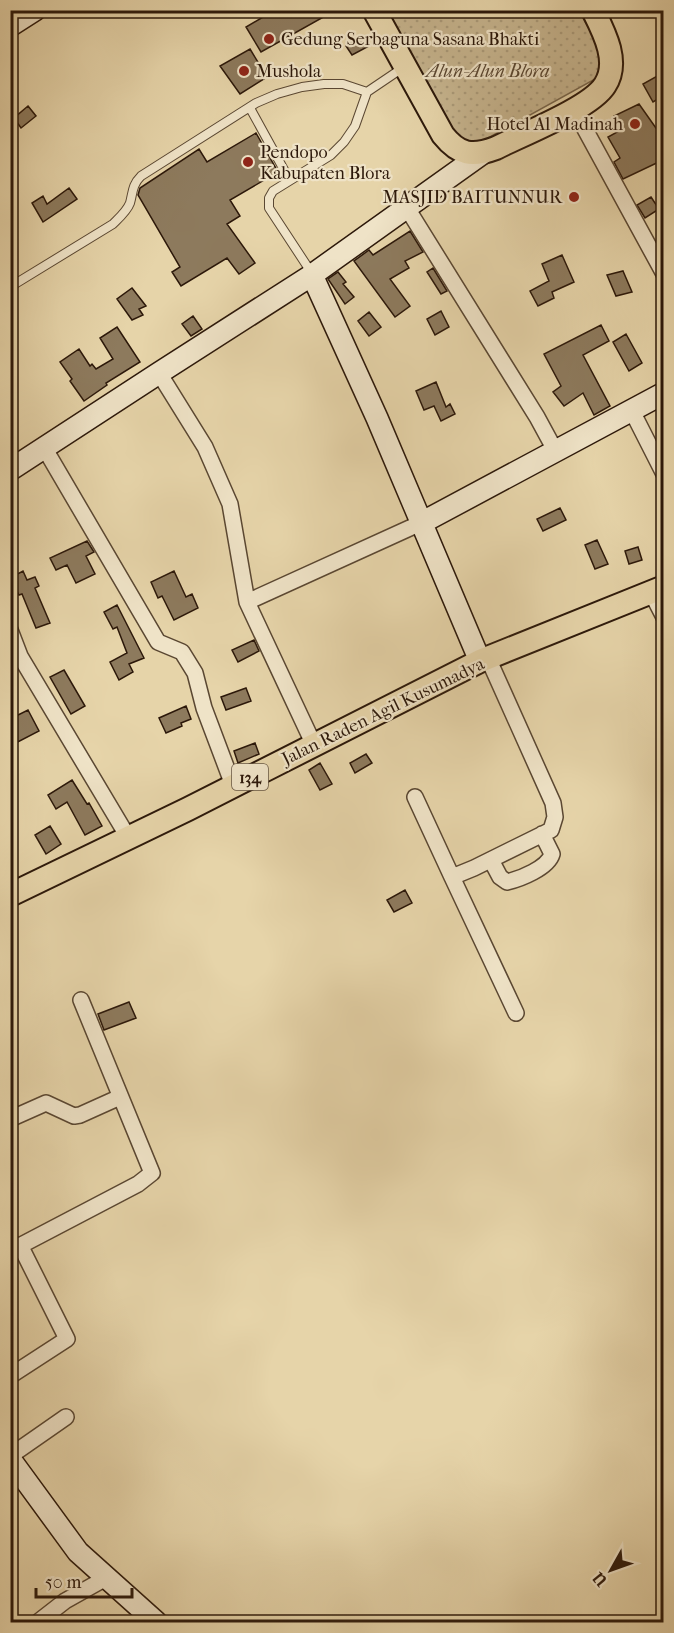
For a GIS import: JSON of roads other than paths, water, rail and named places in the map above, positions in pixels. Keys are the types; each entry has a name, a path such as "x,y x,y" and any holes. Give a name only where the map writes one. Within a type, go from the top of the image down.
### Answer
{"main road":[{"path":"10,26 35,10"},
{"path":"374,10 443,135 452,147 466,153 483,153"},
{"path":"10,471 312,275 483,153 574,109 597,95 606,85 610,72 610,55 606,35 592,10"},
{"path":"312,275 344,342 484,659"},
{"path":"423,522 663,393"},
{"name":"Jalan Raden Agil Kusumadya","path":"10,895 188,809 484,659 657,589"},
{"path":"10,1458 78,1552 156,1623"}],"street":[{"path":"574,109 663,274"},
{"path":"407,208 537,417 555,452"},
{"path":"159,373 205,447 230,504 247,602 314,745"},
{"path":"632,411 663,474"},
{"path":"45,449 158,642 182,652 195,673 204,708 234,785"},
{"path":"247,602 423,522"},
{"path":"657,589 663,617"},
{"path":"10,630 20,656 128,837"},
{"path":"452,876 491,860 551,830 554,824 553,803 484,659"},
{"path":"415,798 516,1013"},
{"path":"491,860 500,877 507,882 544,865 552,858 552,854 542,834"},
{"path":"10,1376 67,1339 15,1248 138,1184 152,1173 81,1000"},
{"path":"10,1119 46,1103 65,1113 80,1115 120,1097"},
{"path":"10,1458 66,1417"},
{"path":"38,1623 65,1601 106,1578"}],"lane":[{"path":"312,275 269,208 269,198 273,191 290,179 331,155 355,126 367,92 405,67"},
{"path":"10,287 113,224 126,210 134,184 141,176 250,108 277,94 302,87 343,84 367,92"},
{"path":"250,108 290,179"}],"place":[{"name":"Gedung Serbaguna Sasana Bhakti","path":"269,39"},
{"name":"Mushola","path":"244,71"},
{"name":"Hotel Al Madinah","path":"635,124"},
{"name":"Pendopo Kabupaten Blora","path":"248,162"},
{"name":"MASJID BAITUNNUR","path":"574,197"}],"park label":[{"name":"Alun-Alun Blora","path":"488,71"}]}
